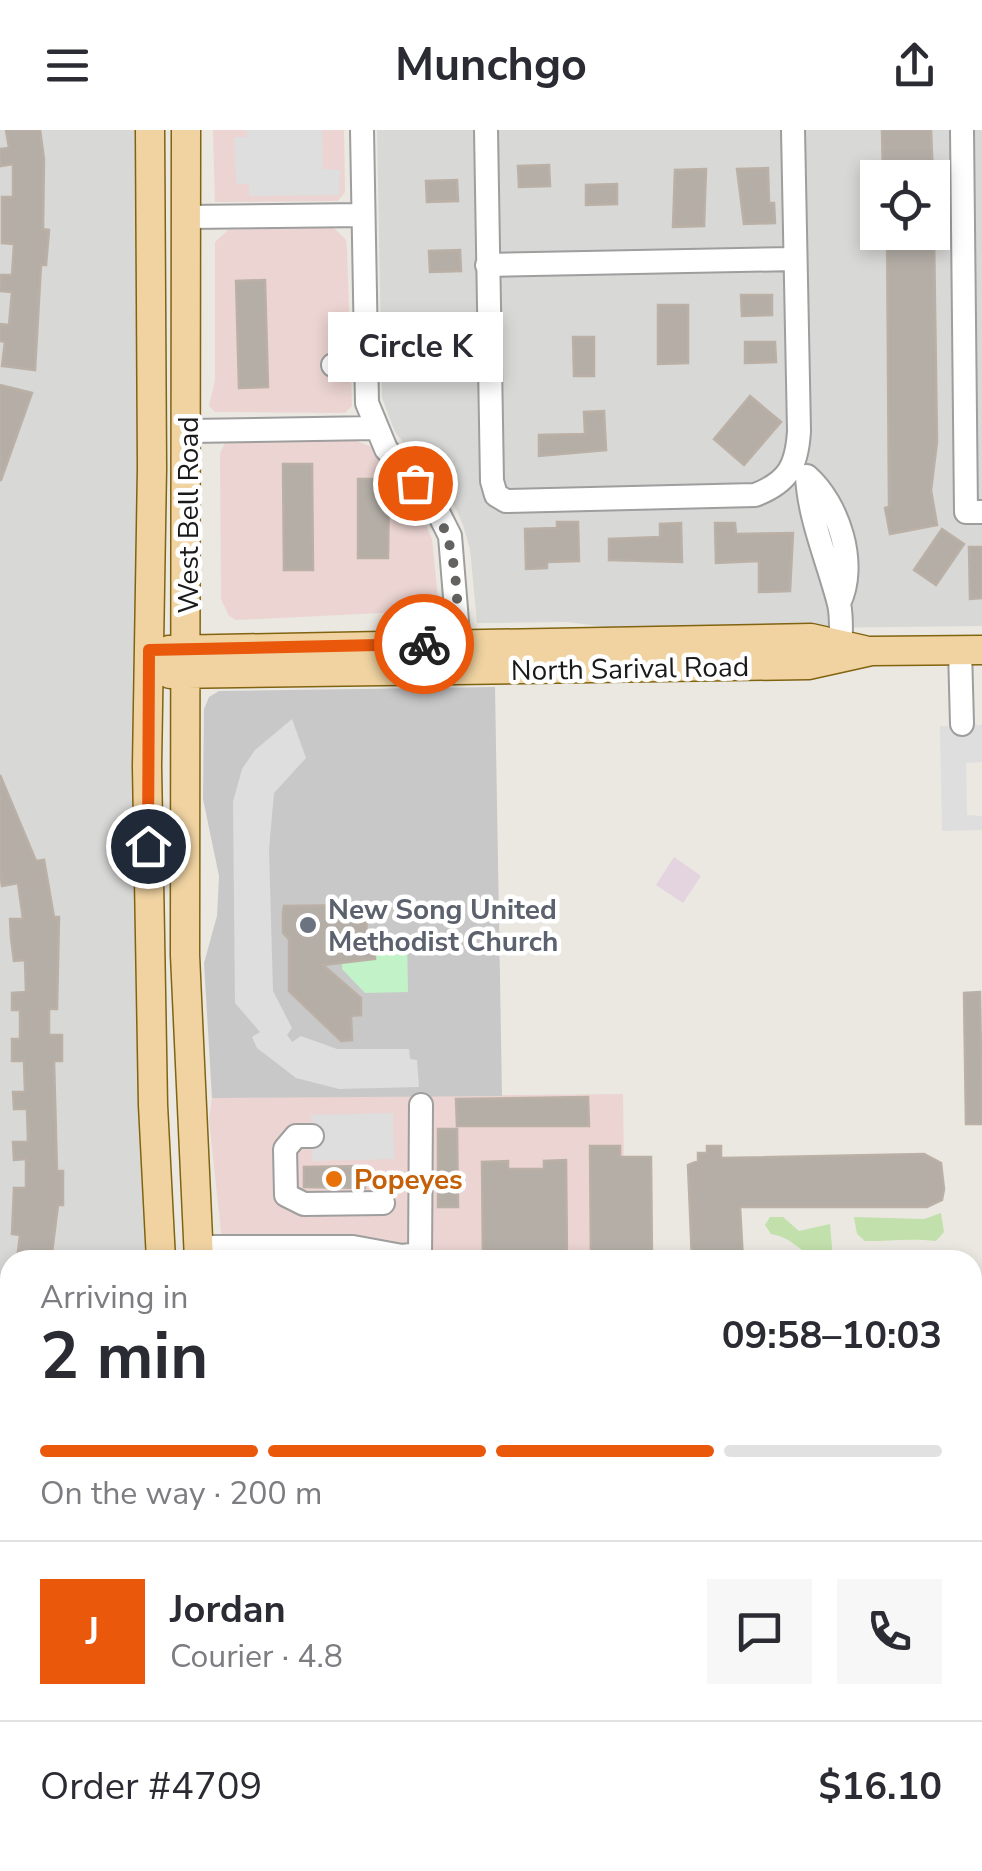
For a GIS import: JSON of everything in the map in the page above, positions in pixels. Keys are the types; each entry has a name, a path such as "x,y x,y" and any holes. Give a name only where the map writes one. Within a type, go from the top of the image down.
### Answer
{"main road":[{"name":"West Bell Road","path":"150,130 148,662 153,1106 160,1250"},
{"path":"165,130 167,203 188,217"},
{"name":"West Bell Road","path":"186,130 189,430 185,662 190,1102 199,1250"},
{"path":"151,234 167,235 170,240 171,310 189,376"},
{"name":"North Sarival Road","path":"148,662 460,657 812,638 840,652 971,650"},
{"path":"153,1106 190,1102"}],"street":[{"path":"362,130 365,366 375,428 397,464 433,502 450,536 460,657"},
{"path":"486,130 496,495 506,501 756,495 802,469"},
{"path":"793,130 802,469 822,490 843,543 848,585 839,603 840,652"},
{"path":"962,130 974,512"},
{"path":"188,217 363,216"},
{"path":"487,265 794,260"},
{"path":"333,365 365,366"},
{"path":"189,430 322,419 375,428"},
{"path":"962,724 971,650"},
{"path":"420,1250 421,1105"},
{"path":"312,1136 296,1136 284,1149 284,1184 292,1200 304,1204 383,1203"},
{"path":"302,1250 368,1250"}],"shaded area":[{"path":"0,130 135,130 142,477 134,715 136,1027 147,1250 0,1250"},
{"path":"213,130 344,130 345,192 338,201 215,202"},
{"path":"248,130 322,130 323,169 340,170 339,195 249,196 249,184 236,184 234,137 246,137"},
{"path":"377,130 982,130 982,626 630,630 567,622 477,623 470,549 463,525 455,507 395,432 382,398"},
{"path":"333,227 346,240 347,249 352,406 345,413 215,412 209,406 215,380 215,242 228,230"},
{"path":"354,440 375,448 394,477 394,487 423,518 432,539 439,609 431,616 401,612 236,620 229,616 221,599 220,453 226,441"},
{"path":"495,687 502,1096 212,1098 204,963 217,916 219,876 203,799 204,709 209,697 219,691"},
{"path":"292,719 306,758 274,793 269,849 273,991 292,1028 287,1035 292,1042 301,1036 337,1049 409,1049 410,1059 417,1060 419,1087 339,1089 296,1078 257,1048 252,1037 260,1032 235,1003 233,802 242,769 255,750"},
{"path":"982,725 982,762 966,763 967,815 982,816 982,830 942,831 940,726"},
{"path":"674,857 701,876 683,903 656,885"},
{"path":"623,1094 625,1250 223,1250 209,1120 212,1098"},
{"path":"393,1113 394,1159 312,1161 311,1115"}],"green space":[{"path":"407,937 408,992 365,993 342,969 342,944 346,939"},
{"path":"941,1213 944,1232 936,1241 865,1241 857,1234 854,1217 924,1219"},
{"path":"770,1217 783,1217 799,1231 830,1224 832,1250 802,1250 771,1234 765,1225"}],"building":[{"path":"6,130 40,130 44,159 43,229 49,230 46,265 41,265 35,370 2,366 5,342 0,341 0,324 9,325 12,292 0,291 1,275 12,275 14,244 2,243 2,197 13,197 13,164 1,166 0,159 0,149 9,148"},
{"path":"882,130 931,130 932,160 883,160"},
{"path":"549,165 550,186 519,187 518,166"},
{"path":"768,168 769,203 774,203 775,223 744,224 737,169"},
{"path":"706,169 704,226 673,227 675,170"},
{"path":"457,180 458,201 427,202 426,181"},
{"path":"617,184 617,204 586,205 586,185"},
{"path":"460,250 461,271 430,272 429,251"},
{"path":"887,250 934,250 937,442 931,490 937,525 890,534 885,508 889,507"},
{"path":"265,280 268,387 239,388 236,281"},
{"path":"741,295 772,295 772,315 742,316"},
{"path":"658,305 688,305 688,363 658,364"},
{"path":"456,332 456,353 426,353 425,333"},
{"path":"573,337 594,337 594,376 574,376"},
{"path":"745,342 775,342 776,362 745,363"},
{"path":"0,385 32,393 1,480 0,480"},
{"path":"750,396 781,422 744,465 714,439"},
{"path":"604,411 606,450 539,456 539,435 585,434 584,412"},
{"path":"283,464 312,464 313,570 284,570"},
{"path":"358,479 389,479 388,558 358,558"},
{"path":"557,522 578,522 579,561 547,562 547,568 526,569 525,529 557,528"},
{"path":"681,523 682,562 609,560 609,539 660,537 660,524"},
{"path":"715,523 735,523 736,534 793,533 790,591 759,592 759,561 716,563"},
{"path":"942,529 964,544 936,585 914,570"},
{"path":"969,547 982,547 982,598 970,599"},
{"path":"0,775 36,861 44,860 54,917 59,917 57,1009 49,1009 49,1035 62,1035 62,1061 54,1061 57,1171 63,1171 63,1205 58,1205 52,1250 18,1250 20,1235 12,1234 14,1188 26,1188 26,1159 14,1160 13,1142 28,1142 27,1109 14,1109 13,1092 25,1092 24,1061 12,1061 12,1039 20,1039 20,1010 12,1010 12,993 26,992 25,960 14,961 11,938 10,919 23,919 18,883 2,886"},
{"path":"366,905 367,946 375,946 375,959 323,965 361,998 361,1015 351,1016 352,1040 341,1041 289,991 289,939 283,933 284,906"},
{"path":"980,992 982,1124 966,1124 964,993"},
{"path":"588,1097 589,1126 457,1126 456,1099"},
{"path":"438,1129 457,1129 458,1207 438,1207"},
{"path":"590,1146 620,1146 620,1157 651,1157 652,1250 591,1250"},
{"path":"707,1146 721,1146 721,1158 924,1154 941,1163 944,1189 942,1200 927,1207 740,1207 742,1250 692,1250 688,1165 698,1161 698,1153 707,1153"},
{"path":"566,1160 567,1250 483,1250 482,1162 508,1161 508,1169 544,1169 544,1161"},
{"name":"Popeyes","path":"364,1166 365,1188 304,1187 304,1167"}],"way so far":[{"path":"415,483 443,518 454,554 456,580 459,643 424,644"}],"place":[{"name":"Circle K","path":"415,483"},
{"name":"New Song United Methodist Church","path":"308,925"},
{"name":"Popeyes","path":"334,1179"}],"route":[{"path":"148,846 149,650 424,644"}]}
